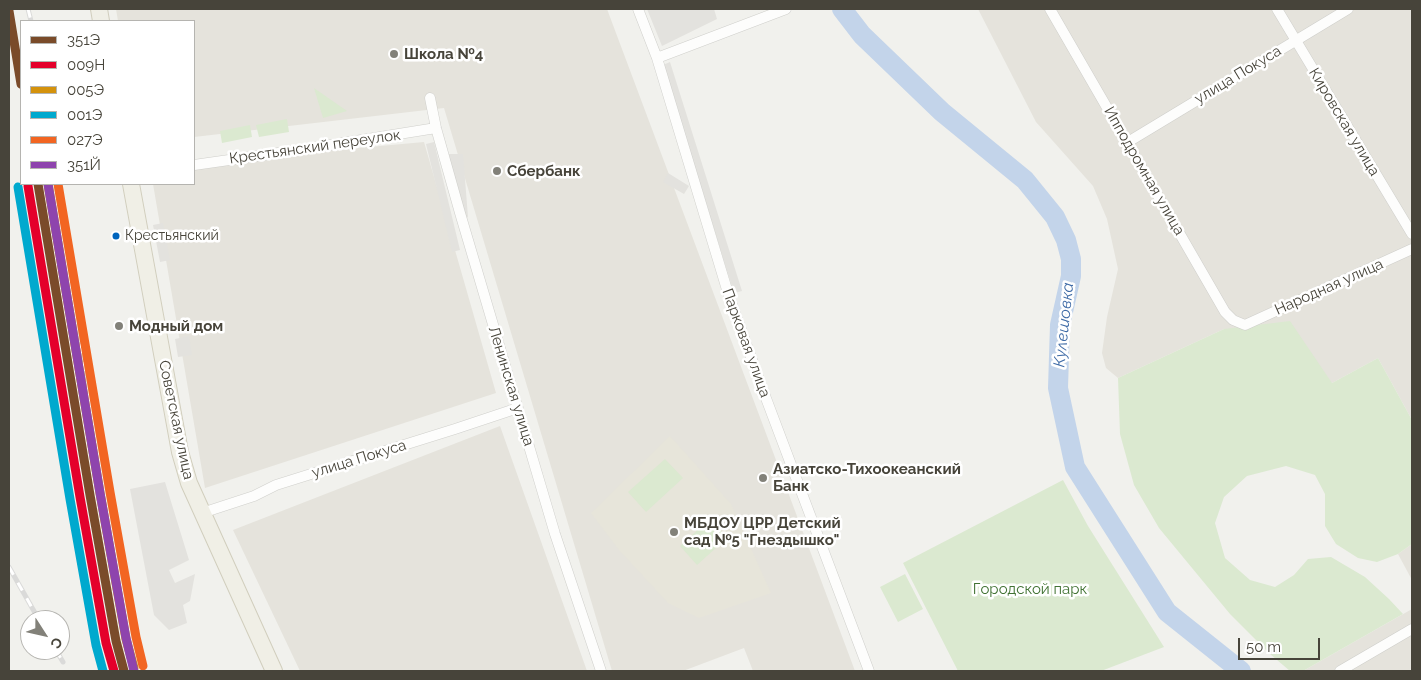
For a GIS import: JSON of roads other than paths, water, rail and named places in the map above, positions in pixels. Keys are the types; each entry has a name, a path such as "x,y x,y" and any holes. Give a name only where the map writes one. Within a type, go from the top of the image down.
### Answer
{"main road":[{"name":"Советская улица","path":"131,185 180,452 189,483 274,671"}],"street":[{"name":"Парковая улица","path":"638,9 657,58 728,293 870,671"},
{"path":"657,58 786,9"},
{"name":"Ипподромная улица","path":"1050,9 1225,312 1233,320 1245,325"},
{"name":"Кировская улица","path":"1277,9 1412,234"},
{"name":"улица Покуса","path":"1128,142 1348,9"},
{"name":"Ленинская улица","path":"430,98 436,128 518,408 568,574 601,671"},
{"name":"Крестьянский переулок","path":"195,165 436,128"},
{"name":"Народная улица","path":"1245,325 1412,249"},
{"name":"улица Покуса","path":"202,513 254,496 276,485 518,408"},
{"path":"1340,671 1412,629"}],"waterway":[{"name":"Кулешовка","path":"842,9 862,35 942,112 1025,180 1055,217 1066,240 1071,259 1071,276 1060,325 1058,388 1075,467 1167,612 1241,671"}],"railway":[{"path":"28,9 31,20"},
{"path":"58,185 78,301 87,418"},
{"path":"9,567 33,610"}],"place":[{"name":"Школа №4","path":"394,54"},
{"name":"Сбербанк","path":"497,171"},
{"name":"Крестьянский","path":"116,236"},
{"name":"Модный дом","path":"119,326"},
{"name":"Азиатско-Тихоокеанский Банк","path":"763,478"},
{"name":"МБДОУ ЦРР Детский сад №5 \"Гнездышко\"","path":"674,532"}],"park label":[{"name":"Городской парк","path":"1030,589"}]}
